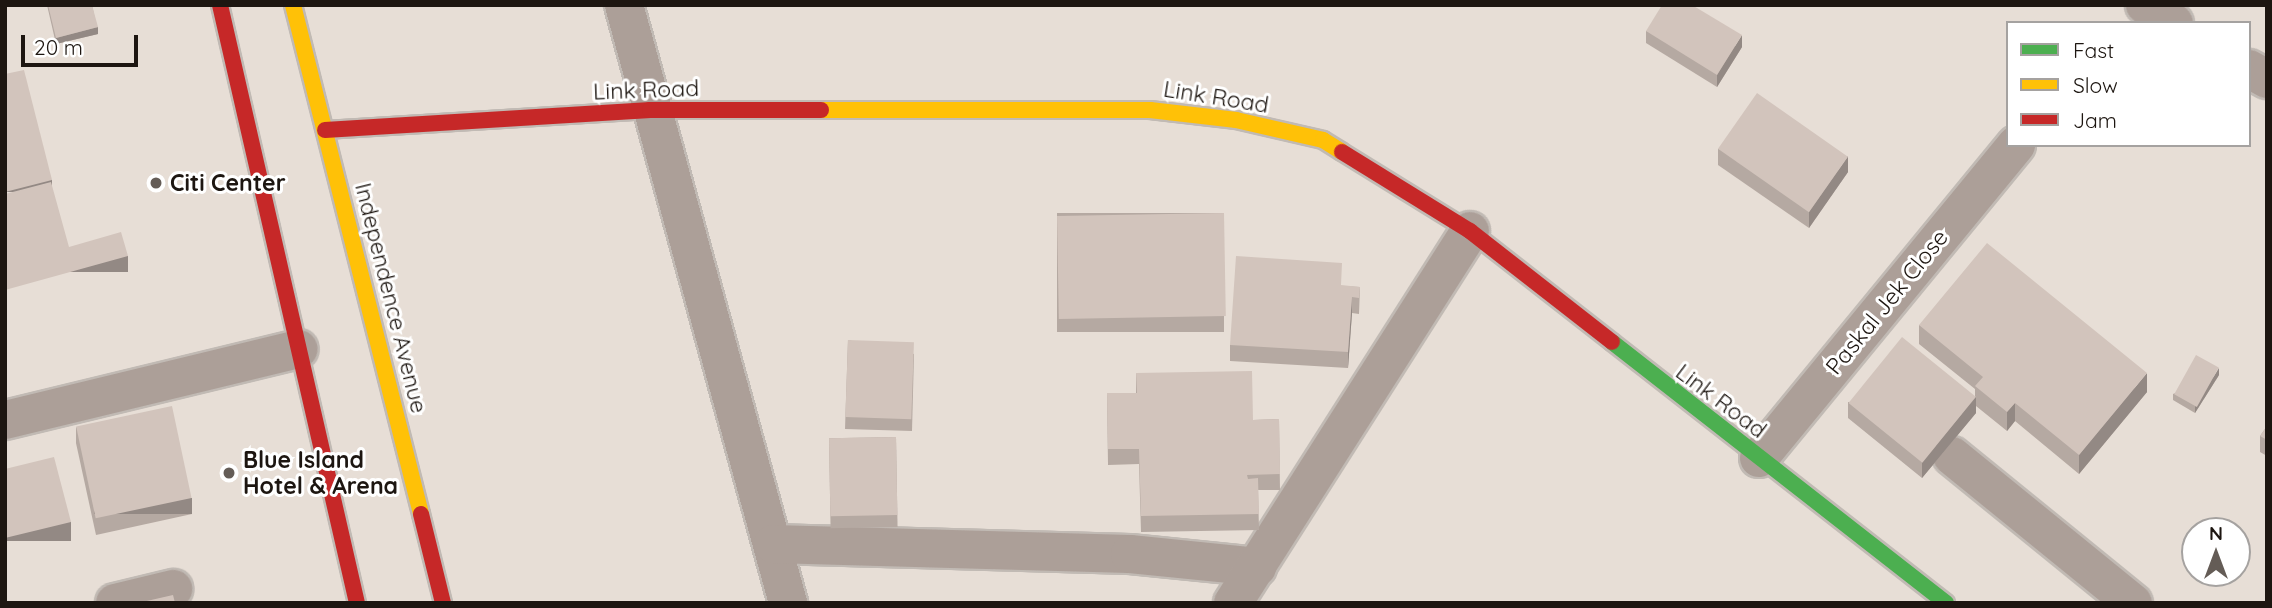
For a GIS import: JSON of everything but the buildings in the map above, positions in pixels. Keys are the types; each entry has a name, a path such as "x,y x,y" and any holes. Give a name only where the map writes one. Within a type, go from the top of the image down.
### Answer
{"street":[{"path":"220,5 357,603"},
{"name":"Independence Avenue","path":"293,5 443,603"},
{"path":"624,5 650,110 788,603"},
{"path":"2119,21 2132,5"},
{"path":"2145,5 2171,21"},
{"path":"2251,70 2267,79"},
{"name":"Link Road","path":"325,131 650,110 1150,110 1236,120 1323,140 1470,231 1946,603"},
{"name":"Paskal Jek Close","path":"1759,458 2014,147"},
{"path":"1233,603 1470,231"},
{"path":"5,420 299,349"},
{"path":"1952,456 2133,603"},
{"path":"773,544 1130,554 1257,567"},
{"path":"115,603 173,589"}],"traffic: fast":[{"path":"1612,342 1946,603"}],"traffic: slow":[{"path":"293,5 421,514"},
{"path":"821,110 1150,110 1236,120 1323,140 1342,152"}],"traffic: jam":[{"path":"220,5 357,603"},
{"path":"325,130 650,110 821,110"},
{"path":"1342,152 1470,231 1612,342"},
{"path":"421,514 443,603"}],"place":[{"name":"Citi Center","path":"156,183"},
{"name":"Blue Island Hotel & Arena","path":"229,473"}]}
